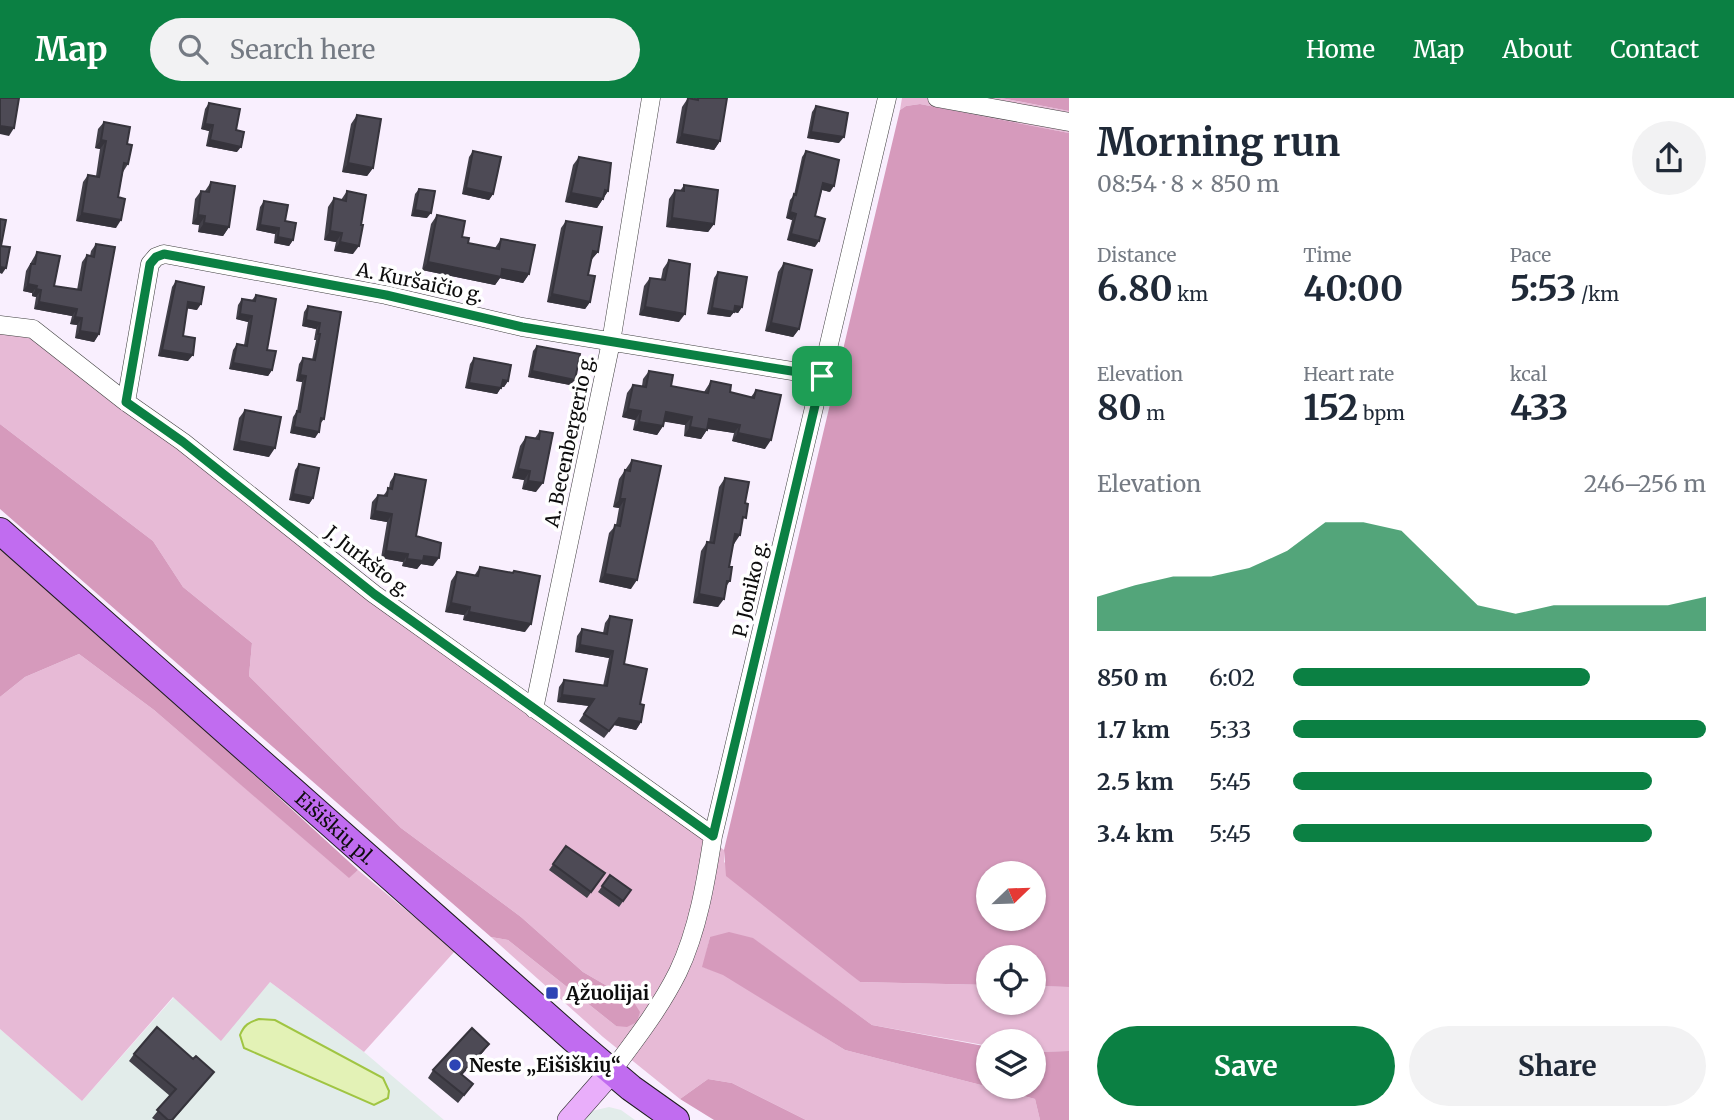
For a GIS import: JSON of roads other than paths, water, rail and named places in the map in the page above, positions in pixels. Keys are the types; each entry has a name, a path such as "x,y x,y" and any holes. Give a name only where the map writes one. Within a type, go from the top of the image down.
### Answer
{"main road":[{"name":"Eišiškių pl.","path":"0,531 612,1072 676,1120"},
{"path":"569,1120 612,1072"}],"street":[{"name":"A. Becenbergerio g.","path":"534,709 611,342 651,98"},
{"name":"P. Joniko g.","path":"612,1072 655,1014 678,970 705,883 713,836 887,98"},
{"path":"937,98 1069,122"},
{"name":"A. Kuršaičio g.","path":"126,402 150,264 156,257 164,254 386,295 522,327 822,376"},
{"name":"J. Jurkšto g.","path":"0,325 33,330 183,442 374,594 713,836"}],"place":[{"name":"Ąžuolijai","path":"552,993"},
{"name":"Neste „Eišiškių“","path":"455,1065"}]}
